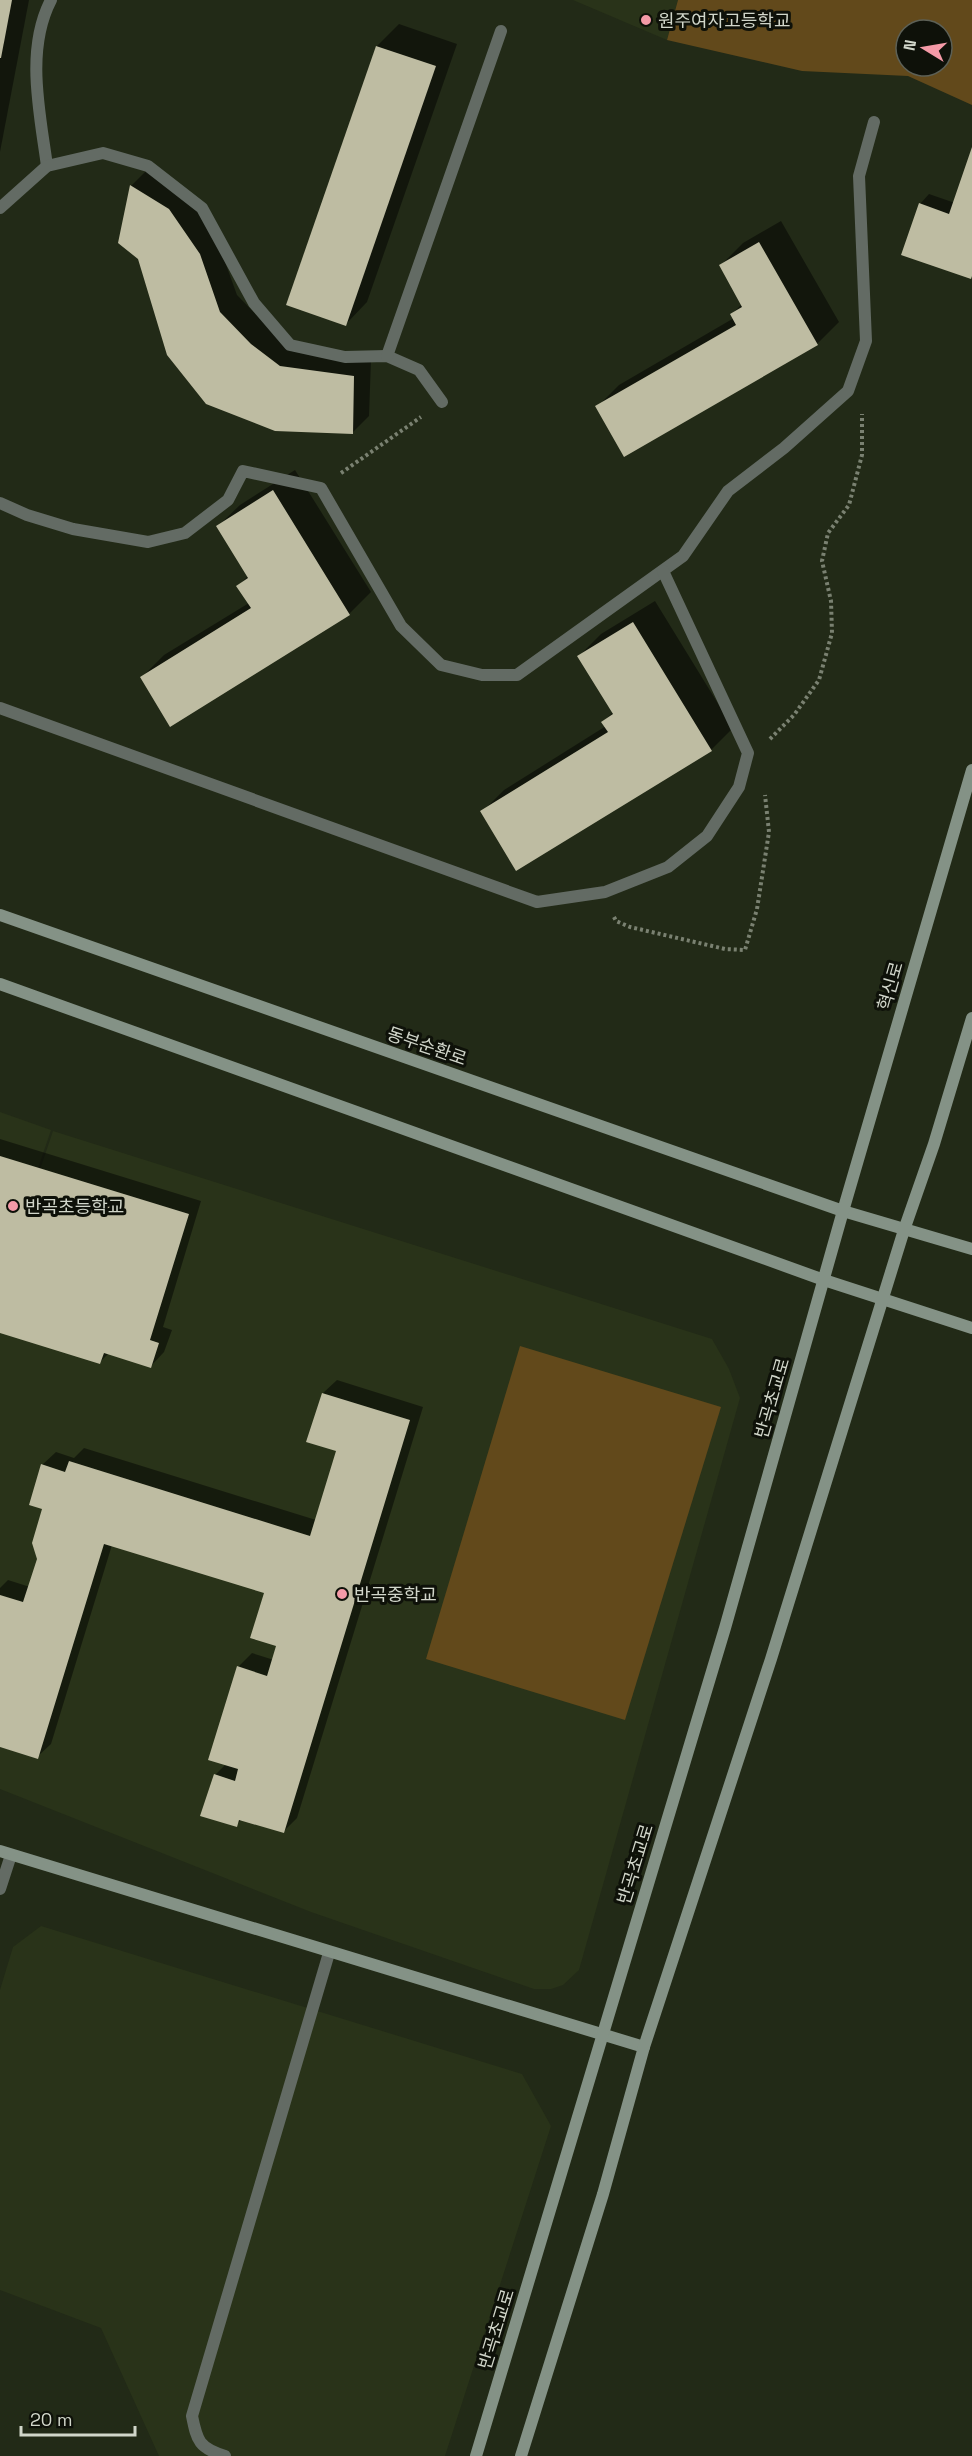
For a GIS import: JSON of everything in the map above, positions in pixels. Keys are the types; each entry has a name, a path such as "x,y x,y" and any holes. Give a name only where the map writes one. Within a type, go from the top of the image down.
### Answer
{"street":[{"path":"47,166 34,70 44,12 51,0"},
{"path":"387,356 501,31"},
{"path":"0,503 27,515 73,529 148,542 185,533 228,500 243,471 321,488 401,626 441,665 482,675 517,675 683,556 728,491 784,448 848,391 866,342 859,176 874,122"},
{"path":"0,208 47,166 103,153 148,166 202,208 254,303 290,345 345,357 387,356 419,370 442,402"},
{"path":"0,708 537,902 605,892 668,867 707,836 739,787 748,753 663,571"},
{"name":"혁신로","path":"824,1280 972,770"},
{"name":"동부순환로","path":"0,915 843,1211 904,1230"},
{"path":"0,984 824,1280 972,1328"},
{"path":"521,2456 603,2194 644,2047 771,1659 972,1018"},
{"path":"904,1230 972,1249"},
{"name":"반곡초교로","path":"476,2456 729,1616 824,1280"},
{"path":"0,1889 6,1853 644,2047"},
{"path":"225,2456 210,2451 197,2441 192,2416 329,1953"}],"path":[{"path":"605,892 616,921 630,927 725,950 745,950 757,909 770,832 764,784 745,764 794,715 819,680 832,633 831,601 822,561 828,533 849,505 862,454 862,410 848,391"},
{"path":"321,488 442,402"}],"shaded area":[{"name":"원주여자고등학교","path":"573,0 678,0 667,40"},
{"path":"678,0 972,0 972,105 912,78 954,78 954,18 894,18 894,75 802,71 667,40"},
{"name":"반곡초등학교","path":"0,1112 51,1130 0,1281"},
{"name":"반곡중학교","path":"53,1131 712,1339 729,1369 740,1398 579,1970 563,1985 551,1989 534,1989 311,1912 0,1789 0,1288"},
{"path":"520,1346 721,1407 625,1720 426,1659"},
{"path":"41,1926 522,2074 551,2126 445,2456 159,2456 101,2328 0,2290 0,1990 13,1947"}],"building":[{"path":"0,0 12,0 1,58 0,58"},
{"path":"376,46 436,66 346,326 286,305"},
{"path":"972,147 971,279 901,255 919,203 949,214"},
{"path":"130,185 169,209 200,254 220,312 251,344 280,366 354,376 353,434 275,431 206,404 167,355 138,259 118,243"},
{"path":"759,242 818,345 624,457 595,406 736,325 730,314 742,307 719,265"},
{"path":"273,490 350,615 170,727 140,677 251,608 236,586 248,578 216,526"},
{"path":"633,622 712,751 516,871 480,811 608,732 601,722 613,714 577,656"},
{"path":"0,1156 189,1214 150,1340 159,1343 151,1368 104,1353 100,1364 0,1333"},
{"path":"322,1393 410,1420 284,1833 239,1820 237,1827 200,1816 214,1774 235,1781 238,1769 208,1760 237,1666 267,1676 276,1646 250,1638 264,1593 104,1544 38,1759 0,1747 0,1595 23,1602 37,1559 32,1543 42,1509 29,1505 41,1464 65,1472 69,1461 310,1536 336,1451 306,1442"}],"place":[{"name":"원주여자고등학교","path":"646,20"},
{"name":"반곡초등학교","path":"13,1206"},
{"name":"반곡중학교","path":"342,1594"}]}
